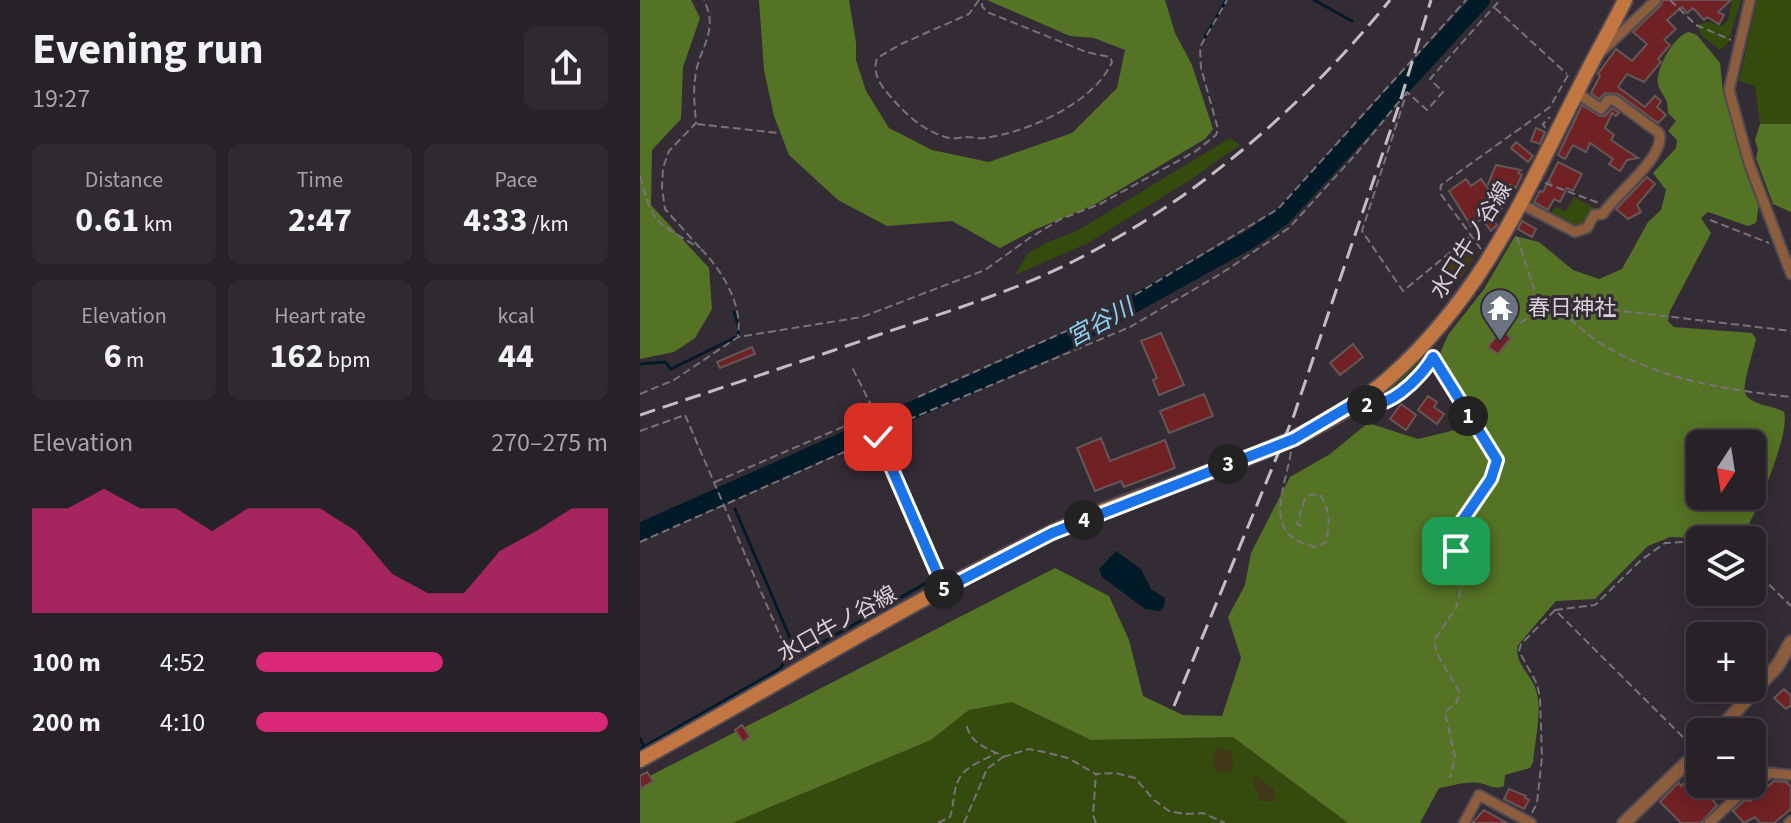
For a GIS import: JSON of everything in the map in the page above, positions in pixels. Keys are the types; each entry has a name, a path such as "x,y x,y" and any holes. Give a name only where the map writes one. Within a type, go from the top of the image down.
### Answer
{"main road":[{"name":"水口牛ノ谷線","path":"640,760 944,589 1052,533 1294,439 1358,401 1388,379 1436,332 1467,295 1490,259 1625,0"}],"street":[{"path":"1599,54 1656,0"},
{"path":"1750,0 1729,90 1749,163 1791,274"},
{"path":"1521,204 1575,232 1587,228 1594,215 1603,214 1656,154 1661,138 1659,133 1614,100 1608,100 1601,109 1577,93"},
{"path":"1358,401 1371,405 1406,390 1424,372 1433,357"},
{"path":"1730,718 1778,665 1791,642"},
{"path":"1631,821 1686,764"},
{"path":"1766,775 1791,775"},
{"path":"1464,823 1479,795 1526,822"},
{"path":"1709,823 1735,798"}],"path":[{"path":"704,0 712,18 711,31 695,79 696,123 669,151 663,168 662,188 665,209 718,266 736,307 740,322 738,337"},
{"path":"981,0 987,12 1086,52 1110,57 1112,62 1107,72 1100,83 1074,104 1031,125 983,139 952,139 923,127 883,88 874,66 877,58 969,14 981,0"},
{"path":"640,394 674,380 738,337 862,317 985,270 1061,219 1100,204 1196,151 1216,135 1218,129 1201,68 1200,47 1227,0"},
{"path":"918,397 1098,317 1278,209 1466,0"},
{"path":"1407,92 1427,110 1443,92 1430,79 1500,0"},
{"path":"1670,0 1696,25 1739,44"},
{"path":"1490,259 1469,237 1440,193 1441,185 1550,107 1568,75 1495,8"},
{"path":"1407,92 1362,231 1403,291 1469,237"},
{"path":"886,429 1130,327 1222,273 1289,228 1407,92"},
{"path":"696,123 778,133"},
{"path":"640,176 648,207 661,225 700,248"},
{"path":"1534,179 1607,207"},
{"path":"1710,220 1782,248"},
{"path":"1511,221 1541,309"},
{"path":"1520,323 1541,309 1605,309 1711,324 1791,331"},
{"path":"1559,310 1605,346 1668,375 1745,392 1791,397"},
{"path":"1433,357 1497,460 1491,479 1458,527 1456,551 1463,583 1456,608 1435,639 1436,652 1459,691 1457,702 1445,712 1455,757 1450,778"},
{"path":"714,483 875,413 852,367"},
{"path":"640,431 685,415 796,671"},
{"path":"640,542 878,437 944,589"},
{"path":"1294,439 1281,506 1283,529 1291,539 1316,547 1326,542 1330,527 1328,508 1321,496 1311,494 1304,501 1297,524 1303,527"},
{"path":"1526,822 1537,803 1541,779 1540,698 1537,684 1519,651 1521,644 1555,610 1595,605 1641,560 1665,543 1686,542"},
{"path":"1766,582 1791,606"},
{"path":"1555,610 1686,738"},
{"path":"966,724 970,738 1003,757"},
{"path":"964,823 987,769 1003,757 1029,749 1068,758 1096,774 1116,773 1135,778 1154,800 1169,811 1203,813 1225,823"},
{"path":"938,823 950,817 959,779 967,769 996,753"},
{"path":"1096,774 1093,815 1096,823"}],"green space":[{"path":"640,0 691,0 700,18 683,67 681,119 652,150 651,205 709,268 712,309 695,338 674,352 640,359"},
{"path":"759,0 849,0 856,60 866,91 889,128 932,150 989,162 1072,133 1117,88 1125,50 1094,38 1070,36 987,0 1165,0 1175,33 1192,65 1213,129 1205,139 1094,205 1000,248 952,221 887,226 838,200 789,155 774,116 764,70"},
{"path":"1732,0 1741,0 1728,43 1720,50 1703,37 1696,25 1708,22 1722,26 1728,20"},
{"path":"1757,0 1791,0 1791,124 1760,124 1755,86 1739,81"},
{"path":"1689,32 1697,35 1720,63 1723,92 1759,204 1756,223 1748,226 1708,212 1701,218 1711,233 1670,311 1668,321 1674,327 1752,333 1756,339 1745,393 1752,400 1784,412 1782,438 1766,485 1766,430 1686,430 1686,510 1756,510 1748,526 1686,526 1686,538 1670,537 1648,546 1595,599 1556,601 1518,645 1520,661 1537,693 1539,713 1530,768 1505,775 1504,786 1500,787 1465,783 1439,788 1420,823 1348,823 1233,737 1091,740 1012,702 969,710 931,740 732,823 640,823 640,781 1055,568 1109,596 1129,640 1143,696 1183,715 1222,716 1241,658 1228,617 1245,585 1251,553 1290,477 1330,454 1368,423 1418,439 1455,430 1465,402 1438,358 1448,335 1484,289 1515,236 1539,242 1573,270 1599,279 1622,269 1648,222 1661,210 1666,190 1653,173 1676,148 1677,140 1668,131 1676,121 1668,113 1658,78 1659,70 1677,39"},
{"path":"1760,124 1791,124 1791,212 1773,204 1756,158 1758,150 1755,140"},
{"path":"1230,138 1240,145 1190,180 1088,243 1015,275 1028,253 1077,231"},
{"path":"1574,197 1596,209 1584,226 1575,230 1550,216 1555,207 1566,211"},
{"path":"1423,358 1404,387 1389,395 1372,398"},
{"path":"1012,701 1091,740 1233,737 1348,823 732,823 931,740 969,710"}],"sand":[{"path":"1466,250 1474,260 1459,281 1447,266"},
{"path":"1220,748 1232,753 1233,772 1219,772 1213,768 1215,751"},
{"path":"1257,776 1274,789 1275,801 1260,801 1252,779"}],"water":[{"path":"1116,551 1141,569 1151,589 1165,598 1160,611 1145,609 1102,577 1099,569"}],"building":[{"path":"1663,0 1731,0 1718,12 1724,15 1719,24 1707,17 1704,20 1693,8 1687,13 1682,7 1667,20 1676,29 1664,40 1670,45 1658,59 1661,62 1644,82 1627,74 1618,87 1645,107 1655,96 1661,101 1657,107 1666,115 1658,123 1618,94 1605,93 1599,99 1591,93 1600,76 1598,74 1616,49 1632,61 1647,44 1633,32"},
{"path":"1582,105 1600,116 1605,116 1612,108 1619,113 1616,116 1612,113 1605,128 1614,135 1611,140 1638,158 1627,160 1620,171 1609,164 1613,159 1590,143 1586,152 1573,145 1565,159 1558,155"},
{"path":"1536,128 1545,132 1540,144 1531,141"},
{"path":"1516,142 1533,156 1528,162 1511,148"},
{"path":"1558,162 1582,174 1573,191 1567,188 1560,202 1554,199 1548,210 1534,202 1550,182"},
{"path":"1496,165 1521,170 1516,188 1510,185 1504,191 1488,184"},
{"path":"1647,177 1655,184 1637,205 1641,212 1628,219 1616,209"},
{"path":"1466,179 1471,186 1481,179 1502,208 1491,216 1497,225 1491,231 1482,219 1471,226 1449,191"},
{"path":"1522,221 1536,229 1532,237 1518,229"},
{"name":"春日神社","path":"1501,330 1511,338 1498,354 1488,347"},
{"path":"1161,333 1184,385 1159,395 1153,380 1157,378 1141,341"},
{"path":"1353,344 1363,357 1340,375 1330,363"},
{"path":"752,347 755,354 720,368 717,362"},
{"path":"1204,394 1213,416 1169,433 1160,411"},
{"path":"1428,396 1437,402 1434,407 1444,414 1437,424 1418,410"},
{"path":"1401,404 1416,415 1406,430 1390,419"},
{"path":"1101,438 1110,461 1165,440 1175,468 1124,487 1121,481 1095,491 1077,448"},
{"path":"1784,689 1791,696 1791,705 1786,709 1774,698"},
{"path":"742,725 750,737 743,742 735,730"},
{"path":"647,772 653,781 640,789 640,776"},
{"path":"1686,781 1686,798 1711,798 1717,805 1701,823 1681,823 1660,802 1676,785 1679,783 1681,786"},
{"path":"1774,781 1786,782 1791,787 1791,809 1774,823 1760,823 1755,817 1744,823 1733,811 1745,800 1751,801 1749,798 1766,798 1766,788"},
{"path":"1509,789 1529,800 1524,809 1504,799"},
{"path":"1484,810 1507,823 1472,823"}],"waterway":[{"path":"1205,37 1226,0"},
{"path":"1314,0 1352,21"},
{"name":"宮谷川","path":"640,532 1061,344 1249,240 1282,217 1481,0"},
{"path":"640,364 665,362 671,369 738,336 734,312"},
{"path":"735,509 796,652 804,653 931,580"},
{"path":"640,749 781,668 784,660"},
{"path":"640,738 644,747"}],"railway":[{"path":"640,415 1003,292 1074,261 1163,209 1246,147 1321,77 1390,0"},
{"path":"1174,706 1294,415 1399,105 1431,0"}],"place":[{"name":"春日神社","path":"1500,342"}],"route":[{"path":"878,437 944,589 1052,533 1294,439 1358,401 1371,405 1391,398 1415,382 1433,357 1497,460 1491,479 1458,527 1456,551"}]}
